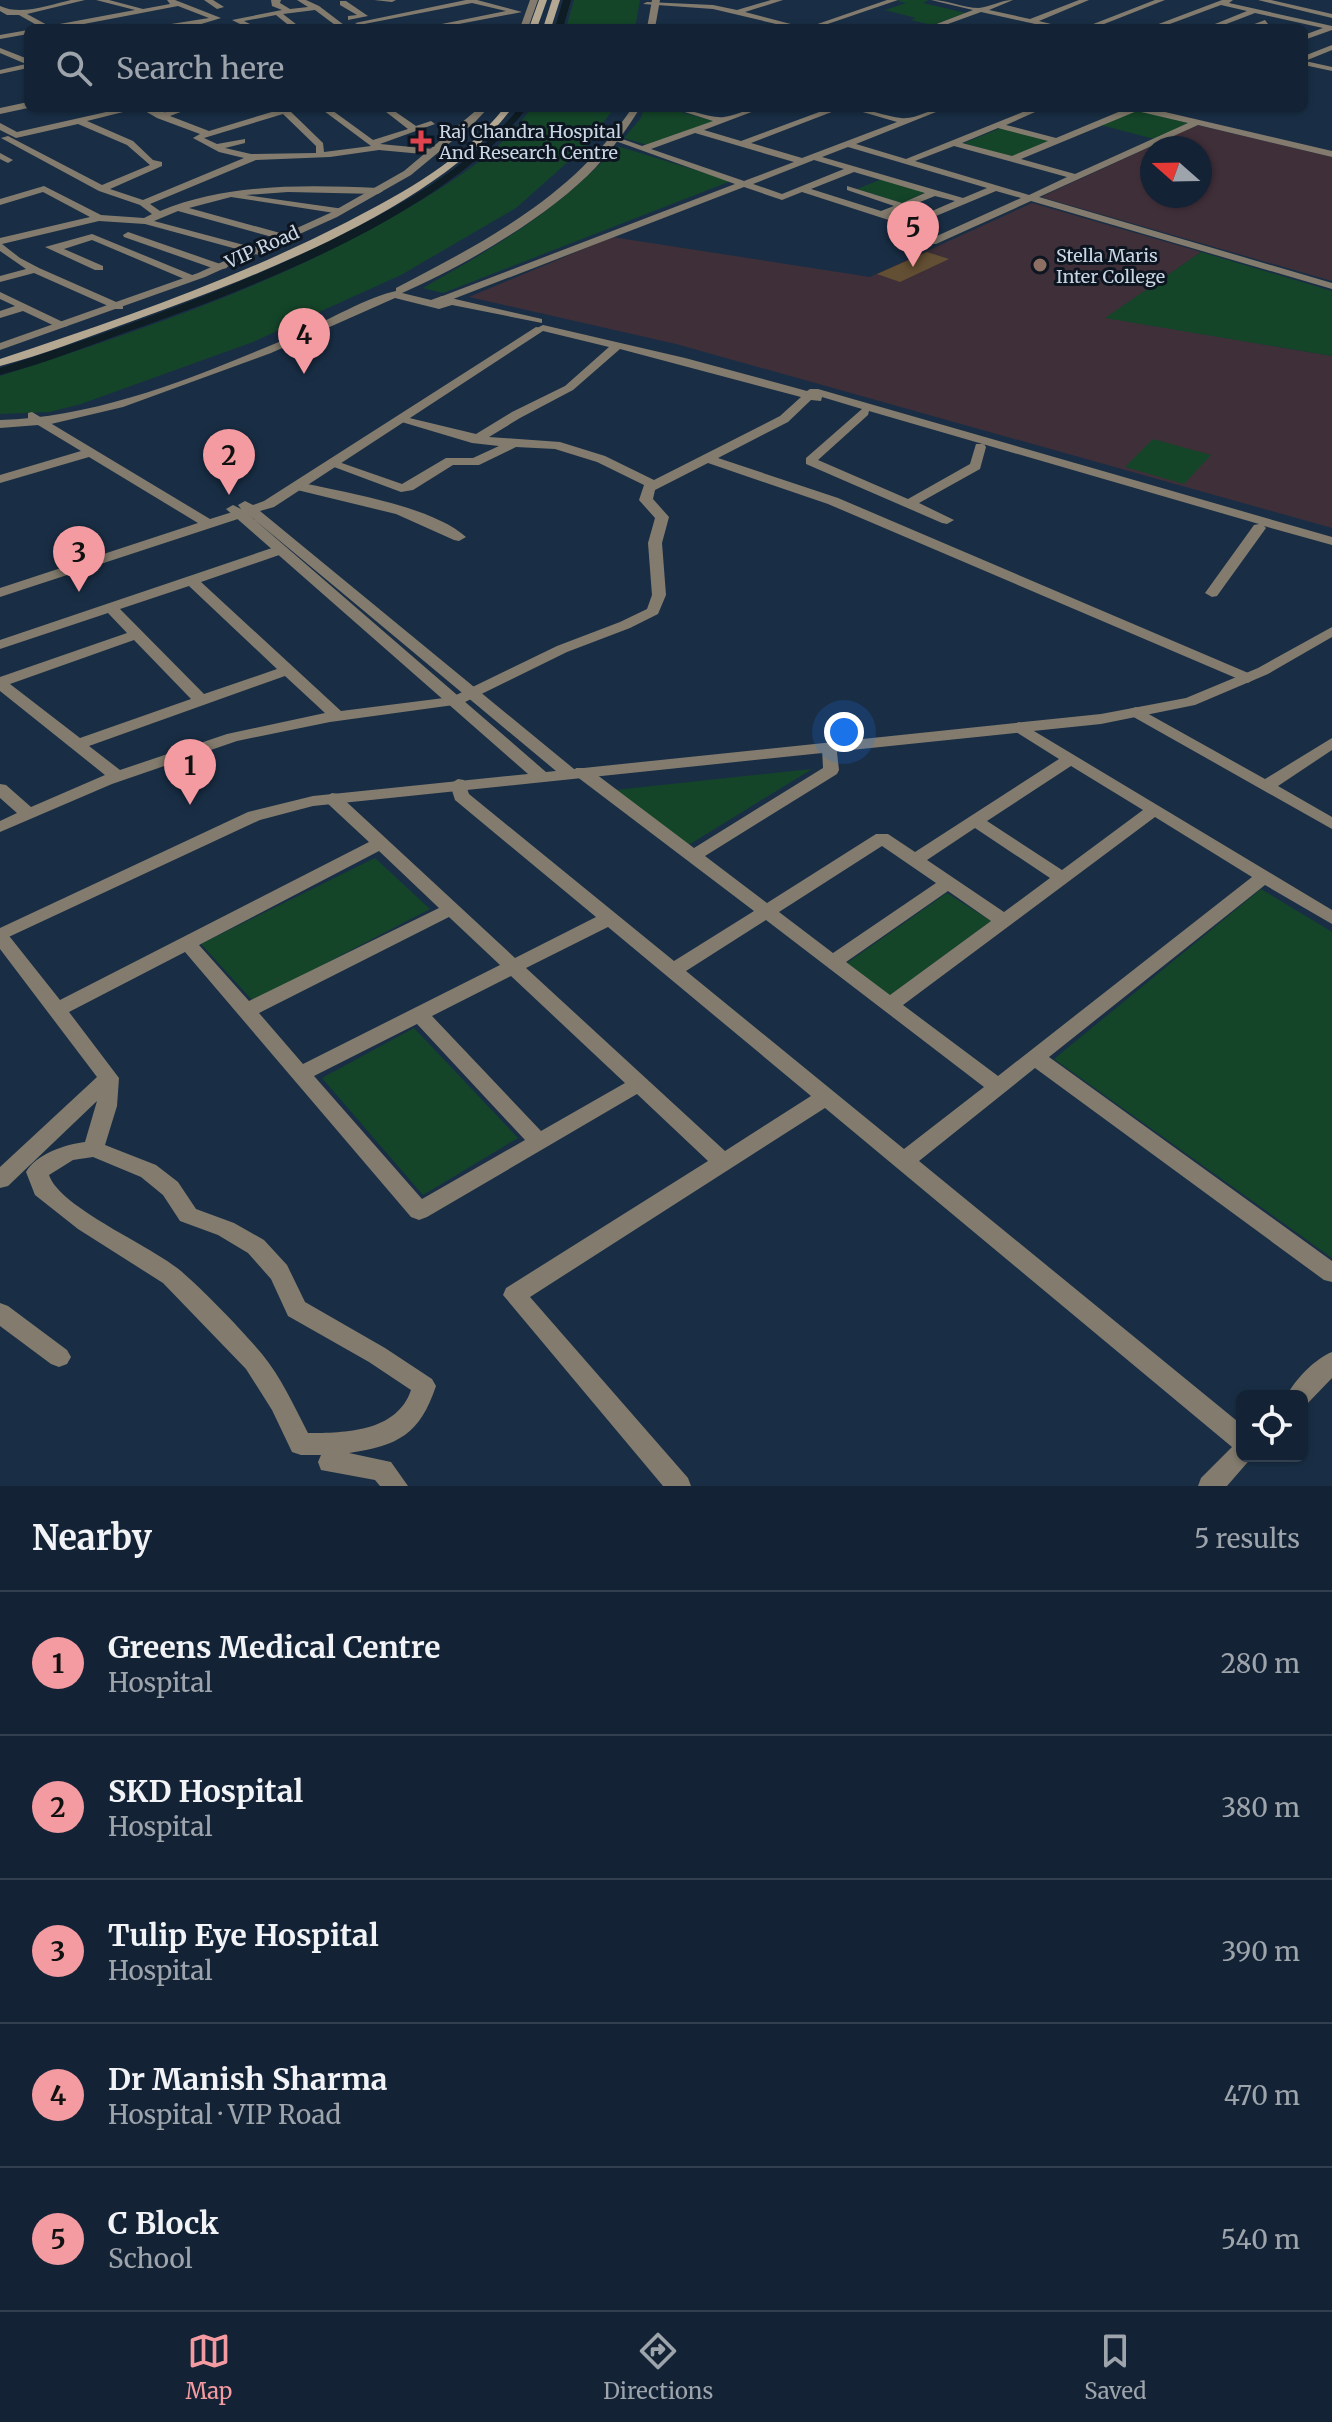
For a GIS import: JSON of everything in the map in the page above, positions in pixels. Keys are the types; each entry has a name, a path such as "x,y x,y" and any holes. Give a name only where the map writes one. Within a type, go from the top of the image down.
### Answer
{"main road":[{"path":"534,24 543,0"},
{"path":"548,24 556,0"},
{"name":"VIP Road","path":"0,350 130,310 219,275 363,209 456,146 491,112"},
{"name":"VIP Road","path":"0,363 155,309 254,270 344,228 407,193 450,164 485,135 505,112"}],"street":[{"path":"21,0 34,9"},
{"path":"0,8 7,13 20,13 81,0"},
{"path":"100,0 144,11"},
{"path":"110,2 122,0"},
{"path":"208,0 220,7"},
{"path":"275,0 278,1 275,4 289,11"},
{"path":"301,0 338,24"},
{"path":"378,0 392,0"},
{"path":"526,24 534,0"},
{"path":"738,13 779,0"},
{"path":"821,24 894,0"},
{"path":"935,0 1044,24"},
{"path":"941,24 1009,0"},
{"path":"1030,21 1085,0"},
{"path":"1097,24 1155,0 1172,4"},
{"path":"1262,0 1332,14"},
{"path":"1278,0 1332,14"},
{"path":"76,24 144,11 173,1 217,19 236,20 316,8"},
{"path":"373,24 472,1 518,12"},
{"path":"1163,24 1225,1 1331,28"},
{"path":"652,2 713,7 785,24"},
{"path":"645,24 652,2"},
{"path":"651,24 652,2"},
{"path":"343,3 364,16 351,18 361,24"},
{"path":"375,24 487,3"},
{"path":"1187,7 1202,10"},
{"path":"445,24 531,10"},
{"path":"1218,24 1256,11"},
{"path":"20,13 41,24"},
{"path":"277,13 292,24"},
{"path":"78,16 90,22"},
{"path":"1241,16 1275,24"},
{"path":"201,24 217,19"},
{"path":"1007,23 1020,19"},
{"path":"236,20 245,24"},
{"path":"1171,21 1186,24"},
{"path":"1259,24 1265,22"},
{"path":"1308,36 1331,28"},
{"path":"1308,31 1316,33"},
{"path":"0,37 24,33"},
{"path":"1308,59 1332,47"},
{"path":"0,50 24,62"},
{"path":"1319,52 1332,55"},
{"path":"1308,62 1332,69"},
{"path":"4,71 24,65"},
{"path":"4,71 24,76"},
{"path":"0,111 24,106"},
{"path":"2,138 118,112"},
{"path":"152,112 208,134"},
{"path":"160,116 174,112"},
{"path":"274,112 197,138 237,155 320,155 375,145 431,124"},
{"path":"282,112 320,145 320,155"},
{"path":"330,112 375,145 433,152"},
{"path":"391,112 416,130"},
{"name":"VIP Road","path":"0,350 259,252 378,191 471,124 481,112"},
{"path":"393,292 538,200 590,153 620,112"},
{"path":"0,424 106,410 241,362 393,292 529,218 562,193 614,139 633,112"},
{"path":"690,112 722,121"},
{"path":"644,148 747,112"},
{"path":"741,144 827,112"},
{"path":"878,112 905,122"},
{"path":"440,302 931,112"},
{"path":"906,162 1030,112"},
{"path":"1013,159 1126,112"},
{"path":"1153,112 1332,154"},
{"path":"79,121 119,137 150,162 159,164 102,189"},
{"path":"932,242 1197,122"},
{"path":"998,125 1057,141"},
{"path":"0,126 16,135"},
{"path":"695,130 801,161"},
{"path":"2,138 102,189 143,203 158,214"},
{"path":"614,139 782,197 853,169"},
{"path":"217,147 242,141"},
{"path":"953,143 1077,177"},
{"path":"846,144 1332,286"},
{"path":"143,203 255,156"},
{"path":"812,157 964,201"},
{"path":"828,198 880,176"},
{"path":"4,188 17,196"},
{"path":"145,221 175,206 227,194 299,188 378,191"},
{"path":"850,188 903,206"},
{"path":"899,229 995,188"},
{"path":"0,202 44,189 99,218"},
{"path":"802,189 910,224"},
{"path":"881,215 935,192"},
{"path":"227,194 248,200 341,211"},
{"path":"175,206 287,238"},
{"path":"119,307 16,260 0,243 99,218 145,221 259,252"},
{"path":"128,235 222,268"},
{"path":"23,237 99,268"},
{"path":"54,249 92,237 193,279"},
{"path":"0,279 35,270"},
{"path":"393,292 812,393 980,447 1332,549"},
{"path":"0,295 63,326"},
{"path":"0,315 24,307"},
{"path":"0,584 269,504 401,420 538,326"},
{"path":"242,510 538,326 667,352 1332,541"},
{"path":"476,440 569,388 618,345"},
{"path":"0,827 117,776 233,737 337,716 463,697 562,649 653,611 659,595 655,543 662,517 646,500 649,488 784,419 812,393"},
{"path":"864,412 808,459 947,520"},
{"path":"0,418 44,419 210,520"},
{"path":"44,419 88,453 126,469"},
{"path":"401,420 476,440 512,445"},
{"path":"332,464 401,488 408,487 450,461 475,462 512,445 532,442 556,445 601,459 654,485"},
{"path":"910,503 976,466 980,447"},
{"path":"0,479 88,453"},
{"path":"707,458 833,501 1248,678"},
{"path":"298,486 370,501 427,518 459,537"},
{"path":"242,510 280,550 463,697 576,772 693,856 999,1088"},
{"path":"242,510 463,697 541,776"},
{"path":"0,593 210,520"},
{"path":"1212,593 1259,528"},
{"path":"0,645 280,550"},
{"path":"190,579 337,716"},
{"path":"109,606 202,701"},
{"path":"93,1149 107,1106 109,1078 0,935 254,816 332,798 1019,727 1136,712 1190,702 1248,678 1332,631"},
{"path":"0,683 137,634"},
{"path":"79,744 288,670"},
{"path":"0,683 117,776"},
{"path":"1136,712 1332,824"},
{"path":"1019,727 1332,918"},
{"path":"693,856 831,770 830,747"},
{"path":"1266,786 1330,748"},
{"path":"915,860 1070,759"},
{"path":"458,784 461,796 1236,1435"},
{"path":"0,789 29,814"},
{"path":"332,798 723,1162"},
{"path":"890,1005 1154,810"},
{"path":"976,821 1062,878"},
{"path":"673,971 882,838 1004,921"},
{"path":"57,1010 381,843"},
{"path":"904,1161 1264,877"},
{"path":"833,962 948,883"},
{"path":"246,1011 451,909"},
{"path":"300,1074 610,918"},
{"path":"187,943 419,1211 639,1084"},
{"path":"419,1014 539,1142"},
{"path":"1037,1059 1332,1273"},
{"path":"0,1180 109,1078"},
{"path":"679,1486 514,1295 826,1097"},
{"path":"93,1149 143,1166 179,1194 188,1215 226,1227 261,1248 287,1283 296,1309 424,1386 414,1411 394,1428 363,1440 333,1445 301,1444 280,1402 254,1362 171,1276 86,1223 43,1189 37,1172 69,1152 93,1149"},
{"path":"0,1313 59,1357"},
{"path":"1305,1390 1332,1362"},
{"path":"360,1467 363,1440"},
{"path":"1210,1486 1236,1459"},
{"path":"330,1462 382,1470 396,1486"}],"shaded area":[{"path":"1197,125 1332,157 1332,281 1041,197 1140,151 1140,208 1212,208 1212,136 1173,136"},
{"path":"1032,203 1201,252 1107,318 1332,356 1332,528 676,344 469,297 612,237 870,277"}],"green space":[{"path":"574,0 640,0 636,24 567,24"},
{"path":"929,0 923,3 966,13 928,24 885,10 906,3 897,1"},
{"path":"528,112 611,112 588,144 516,208 401,275 253,342 81,404 50,412 0,414 0,376 218,300 324,253 375,227 469,169"},
{"path":"643,112 681,112 714,121 647,145 624,138"},
{"path":"1130,112 1188,123 1160,136 1143,136 1101,125"},
{"path":"1001,128 1049,141 1011,157 964,143"},
{"path":"617,146 731,181 443,293 423,288 526,225 572,190"},
{"path":"882,179 926,192 902,203 857,189"},
{"path":"1201,252 1332,291 1332,356 1105,318"},
{"path":"1153,439 1211,455 1184,484 1125,467"},
{"path":"812,769 687,846 615,790"},
{"path":"375,858 430,909 253,1001 201,944"},
{"path":"1261,889 1332,932 1332,1258 1054,1059"},
{"path":"947,893 991,921 889,996 844,965"},
{"path":"414,1028 518,1138 423,1195 322,1078"}],"building":[{"path":"927,252 949,259 900,282 877,274"}],"waterway":[{"path":"560,24 567,0"},
{"path":"0,372 188,306 324,248 453,175 490,144 520,112"}],"place":[{"name":"Raj Chandra Hospital And Research Centre","path":"421,141"},
{"name":"Stella Maris Inter College","path":"1040,265"},
{"name":"C Block","path":"913,267"},
{"name":"Dr Manish Sharma","path":"304,374"},
{"name":"SKD Hospital","path":"229,495"},
{"name":"Tulip Eye Hospital","path":"79,592"},
{"name":"Greens Medical Centre","path":"190,805"}]}
